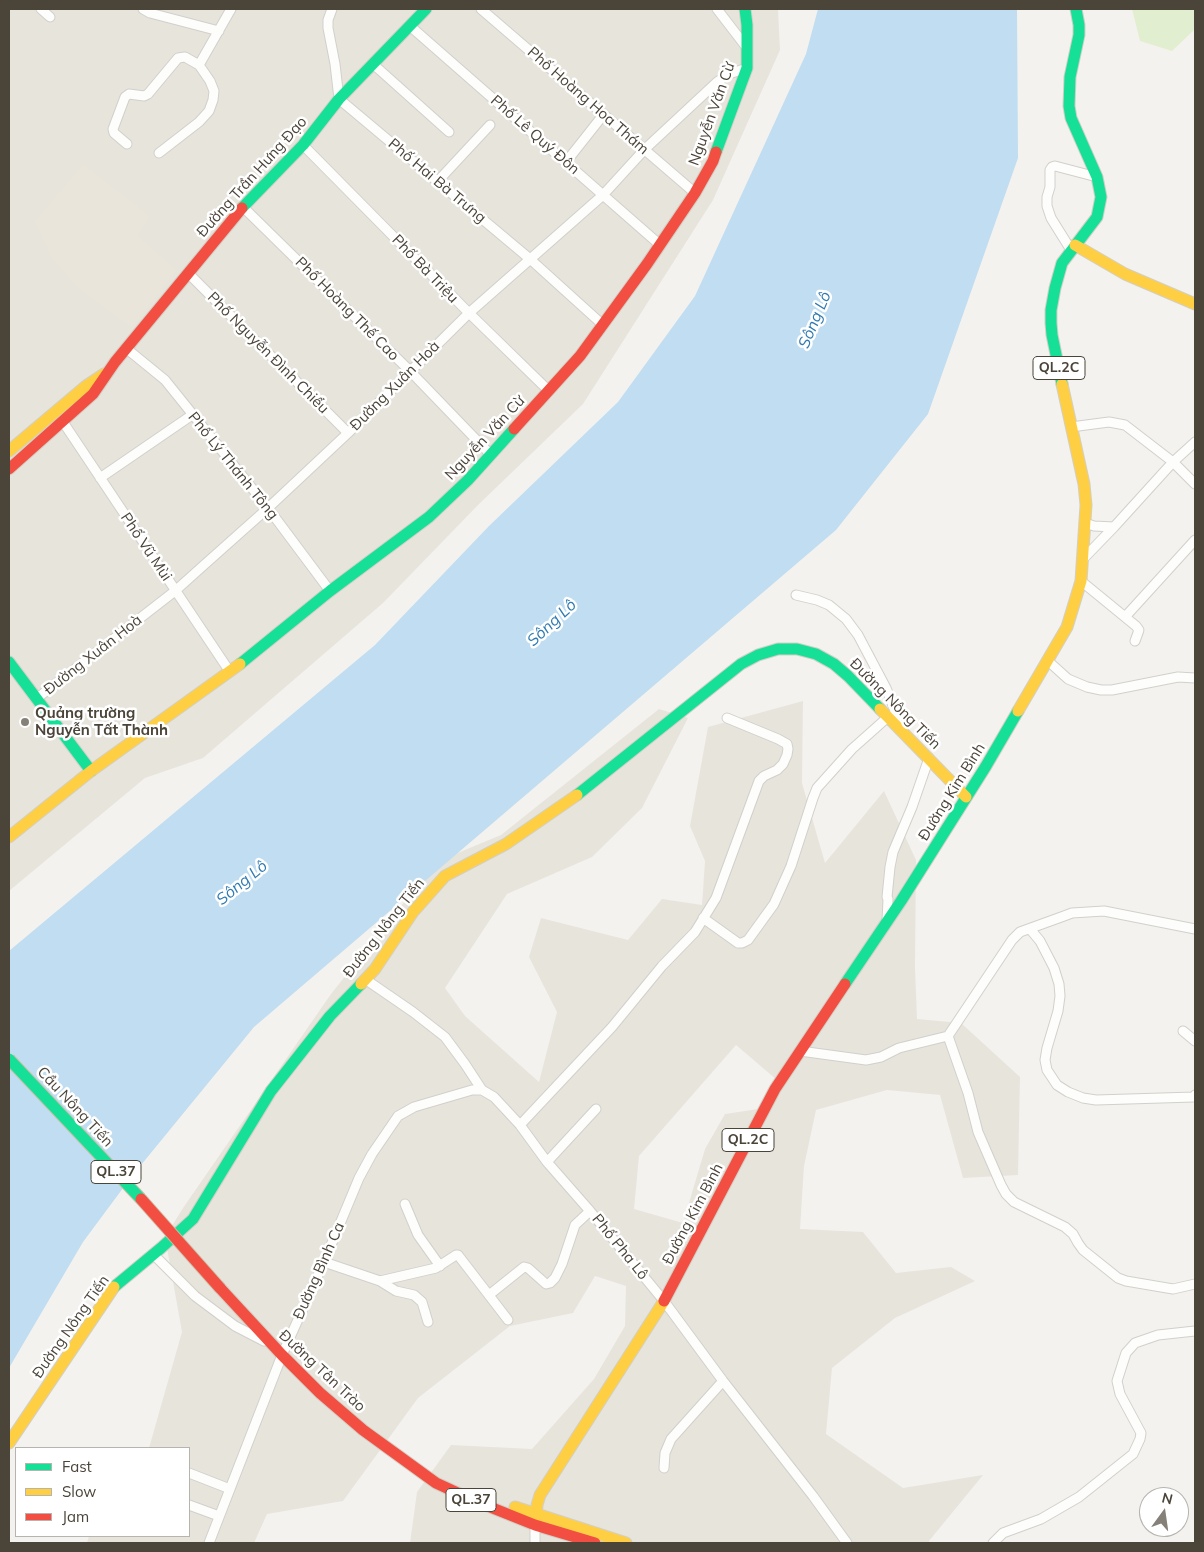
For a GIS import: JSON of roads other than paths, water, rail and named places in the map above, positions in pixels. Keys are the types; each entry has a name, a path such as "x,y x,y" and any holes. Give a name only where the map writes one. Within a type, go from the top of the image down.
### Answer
{"main road":[{"name":"Đường Trần Hưng Đạo","path":"9,469 93,394 108,372 244,207 303,145 339,99 426,9"},
{"name":"Nguyễn Văn Cừ","path":"9,837 91,771 230,672 330,591 429,517 455,493 549,391 580,356 603,325 695,193 713,161 747,68 748,48 745,9"},
{"name":"Đường Kim Bình","path":"536,1520 540,1496 664,1301 769,1101 800,1051 901,901 986,766 1067,627 1081,581 1086,504 1084,484 1051,323 1055,288 1060,269 1073,248 1097,217 1101,197 1098,177 1071,118 1069,106 1070,77 1079,25 1076,9"},
{"path":"1073,248 1126,274 1195,304"},
{"name":"Đường Trần Hưng Đạo","path":"9,451 86,386 108,372"},
{"name":"Đường Nông Tiến","path":"9,1443 116,1284 193,1219 271,1091 330,1016 376,968 413,912 445,876 506,844 588,787 741,664 758,655 778,649 797,649 816,654 834,664 966,797"},
{"path":"9,662 91,771"},
{"name":"Cầu Nông Tiến","path":"9,1059 136,1193 220,1288"},
{"name":"Đường Tân Trào","path":"220,1288 270,1343 320,1393 363,1430 436,1483 475,1501 536,1520 626,1543"},
{"name":"Đường Tân Trào","path":"536,1520 595,1543"}],"street":[{"path":"41,9 50,17"},
{"path":"143,9 150,13 219,30"},
{"path":"199,65 231,9"},
{"path":"332,9 328,20 328,28 339,99"},
{"name":"Phố Hoàng Hoa Thám","path":"481,9 695,193"},
{"path":"717,9 748,48"},
{"name":"Phố Lê Quý Đôn","path":"410,26 659,244"},
{"path":"127,144 114,133 113,129 125,97 130,94 144,96 148,94 178,58 184,57 199,65 210,81 214,90 213,100 209,111 199,122 159,153"},
{"path":"374,64 449,132"},
{"name":"Đường Xuân Hoà","path":"36,699 175,591 348,433 468,314 603,195 645,149 716,82 729,74 747,68"},
{"name":"Phố Hai Bà Trưng","path":"339,99 530,259 603,325"},
{"path":"566,162 604,114"},
{"path":"438,182 490,125"},
{"name":"Phố Bà Triệu","path":"303,145 468,314 549,391"},
{"path":"1073,248 1051,218 1047,206 1050,170 1055,166 1098,177"},
{"name":"Phố Hoàng Thế Cao","path":"244,207 410,371 491,455"},
{"name":"Phố Nguyễn Đình Chiểu","path":"188,273 348,433"},
{"name":"Phố Lý Thánh Tông","path":"127,349 164,380 268,508 330,591"},
{"path":"100,478 192,415"},
{"name":"Phố Vũ Mùi","path":"63,422 230,672"},
{"path":"1071,427 1109,422 1124,425 1173,462 1195,484"},
{"path":"1083,559 1173,462 1195,442"},
{"path":"1085,523 1094,526 1114,527"},
{"path":"1125,617 1195,540"},
{"path":"1081,581 1136,626 1139,630 1135,641"},
{"path":"796,595 829,605 846,619 858,635 886,688 899,728"},
{"path":"1047,660 1068,679 1087,687 1102,690 1112,690 1178,677 1195,678"},
{"path":"703,918 738,943 748,940 774,904 791,866 817,788 852,750 888,717"},
{"path":"520,1125 612,1027 662,966 695,932 716,898 760,781 764,776 777,770 783,764 788,749 787,744 778,739 728,718"},
{"path":"887,921 887,897 893,852 912,807 928,758"},
{"path":"888,899 901,901"},
{"path":"800,1051 866,1060 881,1057 899,1048 948,1036 1012,940 1020,932 1064,916 1104,911 1195,929"},
{"path":"1030,929 1040,941 1060,984 1058,1011 1045,1060 1047,1070 1057,1085 1083,1098 1096,1100 1194,1097 1195,1095"},
{"name":"Phố Pha Lô","path":"365,979 445,1037 482,1090 494,1097 520,1125 546,1162 590,1211 664,1301 847,1543"},
{"path":"1184,1030 1195,1042"},
{"path":"948,1036 968,1093 978,1132 1006,1194 1014,1202 1065,1226 1073,1234 1083,1250 1118,1278 1174,1289 1195,1284"},
{"name":"Đường Bình Ca","path":"209,1543 282,1355 359,1178 372,1154 398,1116 414,1107 472,1090 482,1090"},
{"path":"546,1162 596,1108"},
{"path":"405,1204 418,1235 440,1266"},
{"path":"489,1295 524,1267 528,1268 546,1284 550,1283 555,1278 562,1264 575,1225 590,1211"},
{"path":"153,1254 195,1296 218,1314 235,1326 270,1343"},
{"path":"380,1281 436,1268 458,1255 508,1320"},
{"path":"324,1262 380,1281 396,1291 414,1295 422,1302 428,1322"},
{"path":"993,1543 1003,1533 1042,1519 1079,1497 1133,1454 1140,1439 1140,1433 1120,1394 1117,1381 1126,1353 1135,1343 1158,1335 1195,1331"},
{"path":"664,1468 665,1453 671,1439 723,1381"},
{"path":"190,1473 230,1489"},
{"path":"190,1506 219,1516"},
{"path":"535,1543 536,1520"}],"water":[{"name":"Sông Lô","path":"818,9 1017,9 1018,158 928,414 836,530 254,1027 132,1176 83,1242 9,1368 9,951 375,645 489,526 618,402 695,296 806,54"}],"place":[{"name":"Quảng trường Nguyễn Tất Thành","path":"25,722"}]}
